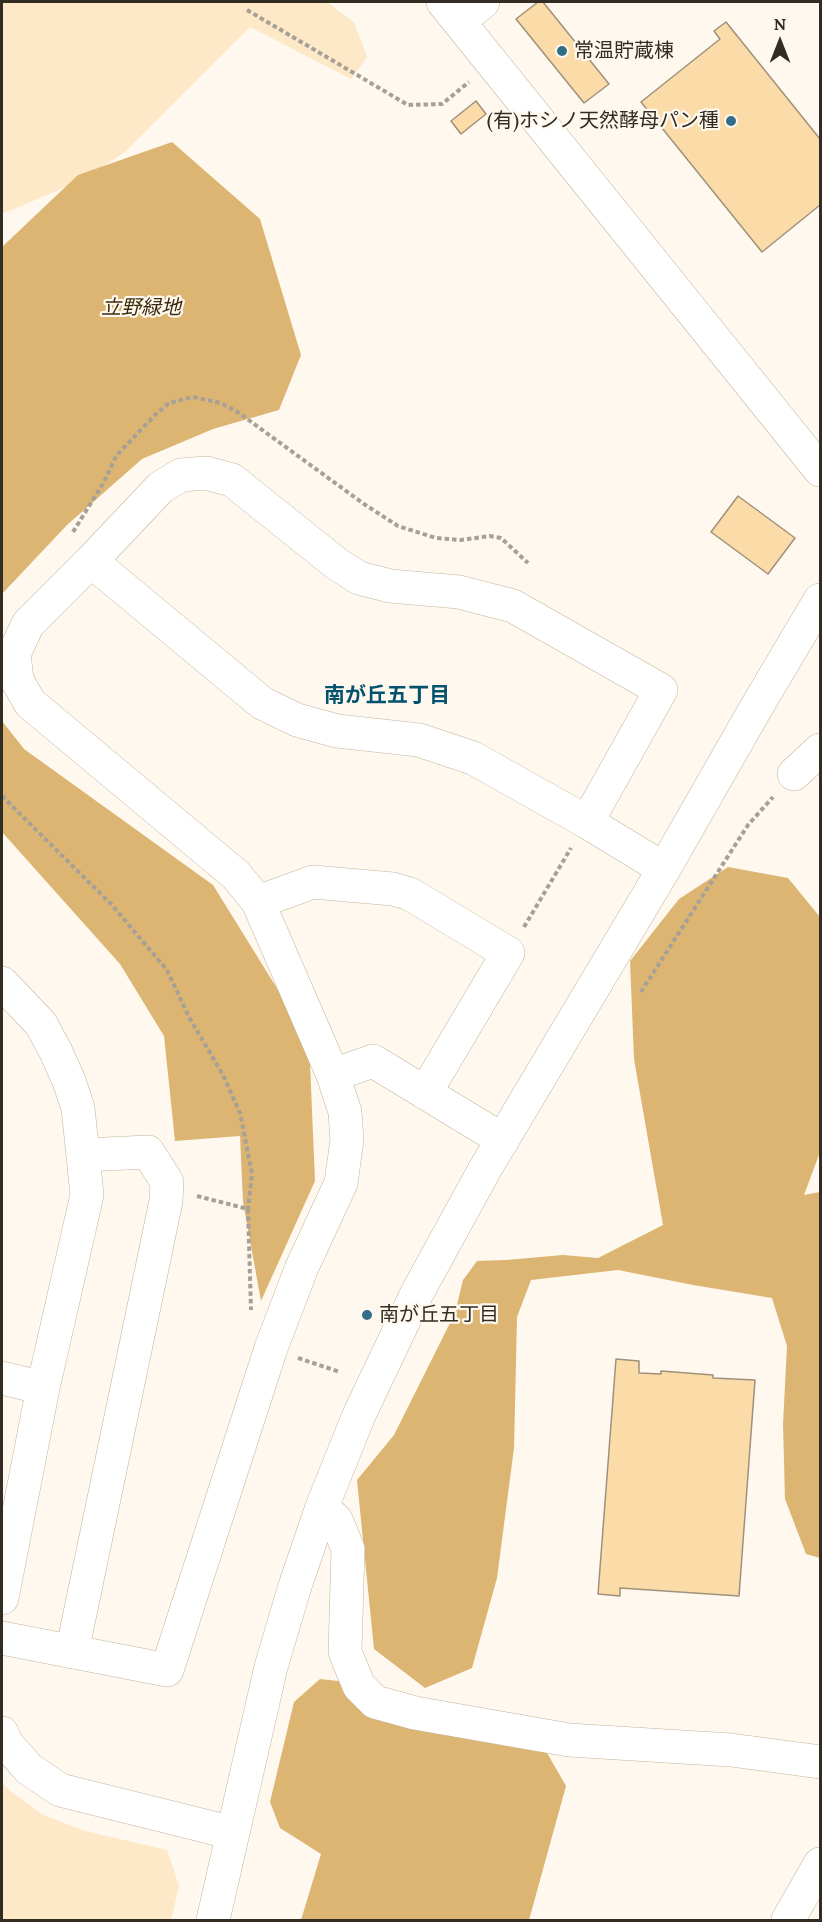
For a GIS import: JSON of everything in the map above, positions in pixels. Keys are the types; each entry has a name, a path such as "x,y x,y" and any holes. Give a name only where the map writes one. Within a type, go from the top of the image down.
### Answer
{"street":[{"path":"462,8 492,63 820,470"},
{"path":"2,1638 168,1670 271,1348 302,1267 341,1184 347,1140 345,1112 333,1075 258,902 236,875 30,703 17,680 14,654 28,624 160,487 181,475 206,472 232,480 337,564 359,578 390,586 459,592 513,606 662,690 582,830"},
{"path":"91,561 262,703 297,720 337,731 419,740 473,758 582,830 664,869"},
{"path":"213,1920 271,1667 322,1507 359,1415 417,1293 485,1169 664,869 820,600"},
{"path":"794,774 820,750"},
{"path":"258,902 312,882 393,889 410,894 508,953 425,1093"},
{"path":"2,982 41,1024 69,1081 78,1108 87,1195 43,1388 2,1598"},
{"path":"333,1075 373,1061 503,1140"},
{"path":"72,1652 167,1188 167,1182 148,1152 84,1155"},
{"path":"2,1378 43,1388"},
{"path":"322,1507 336,1520 348,1549 345,1652 359,1686 375,1702 415,1713 569,1740 731,1750 820,1762"},
{"path":"2,1733 6,1743 29,1768 60,1790 233,1833"},
{"path":"788,1920 820,1864"}],"path":[{"path":"247,10 408,105 442,104 492,63"},
{"path":"327,476 398,526 436,538 461,540 490,536 501,538 528,563"},
{"path":"641,992 748,825 794,774"},
{"path":"2,796 111,904 167,970 189,1017 223,1075 240,1113 252,1174 248,1209 252,1320"},
{"path":"508,953 582,830"},
{"path":"167,1188 248,1209"},
{"path":"306,1360 340,1372"}],"shaded area":[{"path":"2,2 327,2 354,22 367,57 351,79 250,27 126,151 87,178 2,214"},
{"path":"2,1782 10,1791 43,1815 85,1831 167,1850 179,1886 171,1920 2,1920"}],"green space":[{"name":"立野緑地","path":"172,142 260,219 301,355 279,410 213,429 142,459 67,525 2,594 2,247 78,175"},
{"path":"2,721 24,749 213,885 309,1040 315,1181 261,1301 243,1202 240,1136 175,1141 164,1036 120,964 2,832"},
{"path":"728,867 788,878 820,917 820,1152 804,1195 820,1192 820,1558 806,1554 785,1499 783,1424 787,1346 772,1298 618,1270 531,1280 517,1317 514,1448 497,1578 472,1668 425,1688 374,1649 357,1480 394,1435 455,1313 463,1280 477,1261 563,1255 598,1258 663,1225 634,1059 630,961 679,899"},
{"path":"320,1679 356,1683 504,1731 547,1753 566,1786 529,1920 301,1920 321,1854 280,1828 270,1802 294,1702"}],"building":[{"name":"常温貯蔵棟","path":"538,2 543,2 609,84 584,103 516,19"},
{"name":"(有)ホシノ天然酵母パン種","path":"726,22 820,139 820,205 762,252 641,102 720,39 714,31"},
{"path":"476,101 486,114 461,134 451,121"},
{"path":"738,496 795,538 768,574 711,532"},
{"path":"616,1359 639,1361 639,1373 661,1374 661,1371 713,1375 713,1378 755,1380 739,1596 620,1588 620,1596 598,1594"}],"place":[{"name":"常温貯蔵棟","path":"562,51"},
{"name":"(有)ホシノ天然酵母パン種","path":"731,121"},
{"name":"南が丘五丁目","path":"367,1315"}],"district":[{"name":"南が丘五丁目","path":"387,696"}]}
